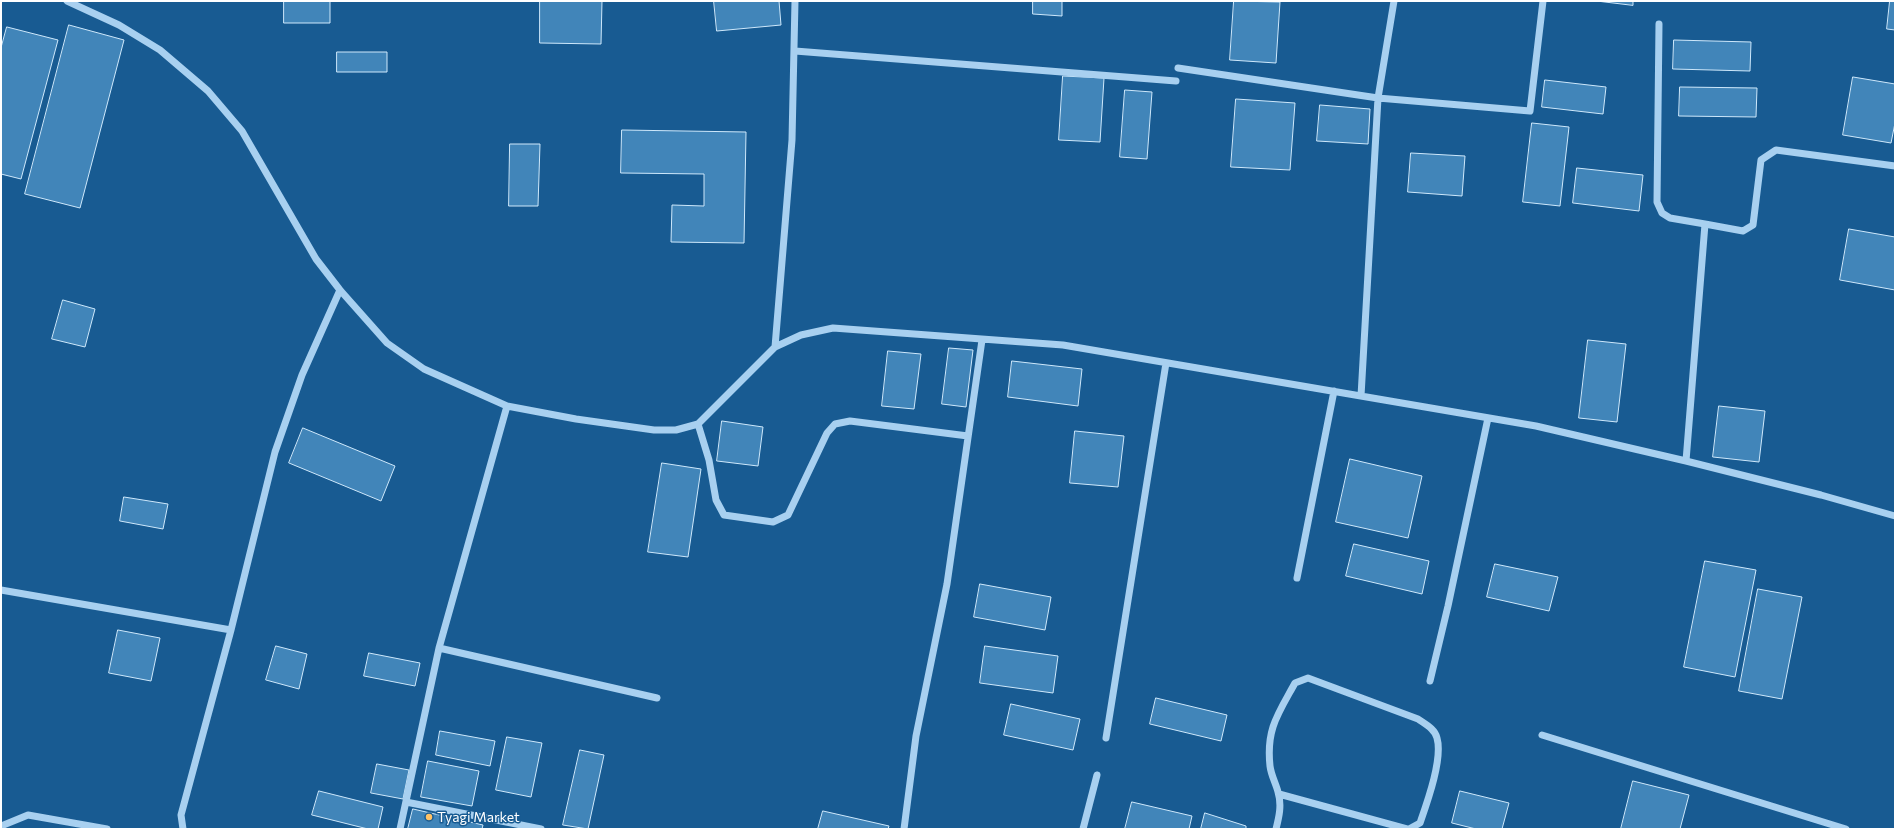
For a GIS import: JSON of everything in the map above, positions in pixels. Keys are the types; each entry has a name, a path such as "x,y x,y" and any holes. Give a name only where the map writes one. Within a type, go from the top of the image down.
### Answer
{"street":[{"path":"67,1 119,25 160,50 208,91 242,131 316,259 340,290 387,342 424,369 507,406 576,419 654,430 676,430 698,424 775,347 801,335 833,328 1063,345 1536,426 1686,461 1821,495 1895,516"},
{"path":"775,347 792,140 795,1"},
{"path":"1361,396 1378,98 1394,1"},
{"path":"1178,68 1378,98 1530,112 1543,1"},
{"path":"1659,24 1657,202 1662,214 1670,218 1743,232 1753,225 1761,160 1776,150 1895,166"},
{"path":"795,51 1176,81"},
{"path":"1686,461 1705,224"},
{"path":"183,829 181,815 231,630 275,452 302,375 340,290"},
{"path":"904,829 916,736 947,584 982,340"},
{"path":"1106,738 1166,363"},
{"path":"1297,578 1334,391"},
{"path":"400,829 439,648 507,406"},
{"path":"1430,681 1448,606 1488,418"},
{"path":"698,424 709,460 716,500 724,515 773,522 788,515 826,434 835,424 850,421 968,436"},
{"path":"1,590 231,630"},
{"path":"439,648 657,698"},
{"path":"1276,829 1280,809 1279,794 1270,768 1269,745 1272,723 1295,683 1308,678 1418,719 1430,727 1437,737 1438,748 1433,788 1420,823 1408,829 1279,794"},
{"path":"1542,735 1846,829"},
{"path":"1083,829 1098,775"},
{"path":"406,802 541,829"},
{"path":"1,826 28,815 107,829"}],"building":[{"path":"284,1 330,1 330,23 284,23"},
{"path":"540,1 602,1 601,44 540,43"},
{"path":"714,1 779,1 781,25 717,31"},
{"path":"1033,1 1062,1 1062,16 1033,14"},
{"path":"1234,1 1280,2 1276,63 1230,60"},
{"path":"1597,1 1633,1 1633,5"},
{"path":"1890,1 1895,1 1895,30 1887,29"},
{"path":"69,25 124,40 80,208 25,194"},
{"path":"7,27 58,40 21,179 1,174 1,48"},
{"path":"1674,40 1751,42 1750,71 1673,69"},
{"path":"337,52 387,52 387,72 337,72"},
{"path":"1063,76 1104,78 1100,142 1059,140"},
{"path":"1853,77 1895,84 1895,123 1891,143 1843,135"},
{"path":"1545,80 1606,87 1603,114 1542,107"},
{"path":"1680,87 1757,88 1756,117 1679,116"},
{"path":"1125,90 1152,92 1147,159 1120,157"},
{"path":"1236,99 1295,103 1290,170 1231,167"},
{"path":"1320,105 1370,109 1368,144 1317,141"},
{"path":"1532,123 1569,127 1560,206 1523,202"},
{"path":"622,130 746,132 744,243 671,242 672,205 704,206 704,174 621,173"},
{"path":"510,144 540,144 538,206 509,206"},
{"path":"1411,153 1465,156 1462,196 1408,192"},
{"path":"1577,168 1643,175 1639,211 1573,203"},
{"path":"1849,229 1895,237 1895,290 1840,280"},
{"path":"63,300 95,309 85,347 52,339"},
{"path":"1588,340 1626,344 1617,422 1579,418"},
{"path":"949,348 973,350 966,407 942,404"},
{"path":"888,351 921,354 914,409 882,406"},
{"path":"1012,361 1082,369 1078,406 1008,397"},
{"path":"1719,406 1765,411 1759,462 1713,457"},
{"path":"722,421 763,427 758,466 717,461"},
{"path":"303,428 395,466 381,501 289,463"},
{"path":"1075,431 1124,436 1118,487 1070,483"},
{"path":"1350,459 1422,476 1408,538 1336,522"},
{"path":"662,463 701,469 688,557 648,552"},
{"path":"124,497 168,504 163,529 120,521"},
{"path":"1354,544 1429,561 1422,594 1346,576"},
{"path":"1705,561 1756,570 1735,677 1684,667"},
{"path":"1495,564 1558,577 1549,611 1487,597"},
{"path":"980,584 1051,597 1045,630 974,617"},
{"path":"1758,589 1802,597 1782,699 1739,691"},
{"path":"118,630 160,638 151,681 109,673"},
{"path":"276,646 307,654 299,689 266,680"},
{"path":"985,646 1058,656 1053,693 980,683"},
{"path":"369,653 420,663 415,686 364,676"},
{"path":"1156,698 1227,715 1221,741 1150,724"},
{"path":"1011,704 1080,719 1073,750 1004,735"},
{"path":"440,731 495,741 490,766 436,755"},
{"path":"507,737 542,743 531,797 496,790"},
{"path":"580,750 604,755 588,829 563,825"},
{"path":"428,761 479,771 472,806 421,797"},
{"path":"377,764 409,770 403,799 371,793"},
{"path":"1633,781 1689,795 1680,829 1621,829"},
{"path":"319,791 383,807 378,829 368,829 312,815"},
{"path":"1460,791 1509,803 1502,829 1476,829 1452,823"},
{"path":"1132,802 1192,816 1189,829 1125,829"},
{"name":"Tyagi Market","path":"413,809 483,825 482,829 408,829"},
{"path":"823,811 889,826 888,829 818,829"},
{"path":"1205,813 1246,826 1246,829 1201,829"}],"place":[{"name":"Tyagi Market","path":"429,817"}]}
